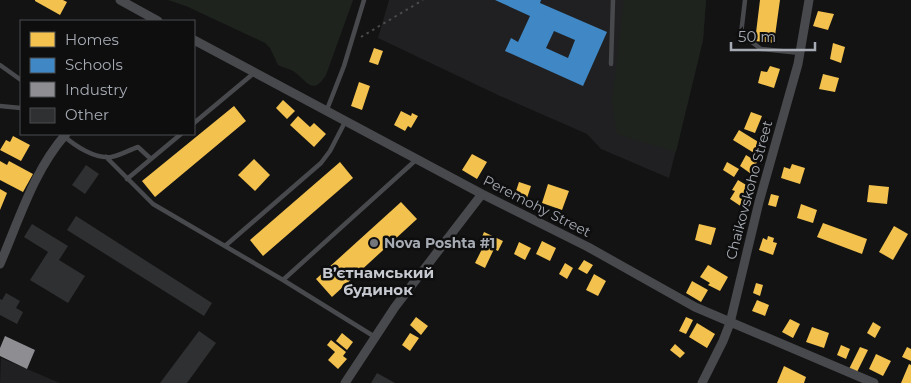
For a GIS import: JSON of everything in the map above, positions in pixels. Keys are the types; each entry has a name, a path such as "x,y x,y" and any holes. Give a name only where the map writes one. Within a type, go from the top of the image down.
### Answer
{"street":[{"path":"120,0 156,20"},
{"name":"Chaikovskoho Street","path":"702,383 724,341 730,323 759,202 800,52 809,0"},
{"name":"Peremohy Street","path":"195,41 417,160 588,247 679,298 730,323 874,383"},
{"path":"0,264 41,170 63,135"},
{"path":"345,383 405,293 482,194"}],"lane":[{"path":"326,112 339,82 364,0"},
{"path":"611,64 613,0"},
{"path":"745,0 741,34 761,49 800,52"},
{"path":"0,65 20,79"},
{"path":"195,122 254,73"},
{"path":"0,106 20,108"},
{"path":"225,246 326,158 346,122"},
{"path":"63,135 81,148 106,157 117,156 138,147 151,159"},
{"path":"127,179 180,135"},
{"path":"106,157 153,204 283,280 375,337"},
{"path":"283,280 417,160"}],"path":[{"path":"351,44 372,29 423,0"}],"shaded area":[{"path":"168,0 353,0 326,75 321,82 313,86 293,71 278,65 270,48 265,43 186,6"},
{"path":"389,0 706,0 703,40 669,178 601,149 587,134 500,96 378,38"},
{"path":"624,0 706,0 703,40 676,152 617,134 612,100"},
{"path":"1,358 60,383 0,383"}],"building: Homes":[{"path":"35,0 63,0 67,2 60,15"},
{"path":"760,0 780,0 774,43 755,41"},
{"path":"818,11 834,14 828,30 813,26"},
{"path":"833,43 845,47 841,63 830,59"},
{"path":"374,48 383,51 378,65 369,62"},
{"path":"770,66 780,69 774,88 758,83 761,71 767,72"},
{"path":"823,74 839,78 835,92 819,89"},
{"path":"359,82 370,86 362,110 351,106"},
{"path":"283,100 295,111 287,119 276,108"},
{"path":"234,106 246,121 155,197 142,181"},
{"path":"401,111 411,116 412,113 418,116 411,128 408,126 405,131 394,125"},
{"path":"751,112 762,116 755,133 744,129"},
{"path":"298,116 310,127 314,123 326,134 314,147 290,125"},
{"path":"739,130 760,143 754,153 733,140"},
{"path":"13,136 30,145 21,161 0,150 6,140 10,142"},
{"path":"472,154 487,162 477,179 462,170"},
{"path":"746,155 757,162 755,166 762,170 757,178 740,166"},
{"path":"254,159 270,175 255,191 238,175"},
{"path":"0,161 7,165 9,161 33,174 23,192 0,180"},
{"path":"340,162 353,178 263,256 250,240"},
{"path":"727,162 739,169 734,177 723,170"},
{"path":"792,164 805,168 800,184 781,178 784,167 790,169"},
{"path":"738,180 751,188 747,196 751,198 745,209 730,199 735,191 732,190"},
{"path":"519,182 531,186 526,201 514,197"},
{"path":"548,184 569,191 562,210 542,203"},
{"path":"869,185 889,187 887,204 867,202"},
{"path":"0,189 7,193 0,210"},
{"path":"771,194 779,196 776,207 768,205"},
{"path":"401,202 417,219 332,297 316,279"},
{"path":"801,204 817,210 813,223 797,218"},
{"path":"823,223 867,239 862,254 817,237"},
{"path":"699,224 716,228 711,245 695,240"},
{"path":"894,226 908,234 893,260 879,252"},
{"path":"484,232 503,241 498,251 494,249 485,268 475,263 484,245 489,246 480,242"},
{"path":"768,236 774,238 773,242 777,243 773,255 759,250 763,238 767,240"},
{"path":"542,241 556,248 550,261 536,254"},
{"path":"519,242 531,248 525,260 514,254"},
{"path":"584,260 593,265 587,274 578,269"},
{"path":"565,263 573,268 567,279 559,274"},
{"path":"708,265 728,277 720,291 708,285 710,283 700,277"},
{"path":"594,274 606,281 598,296 586,290"},
{"path":"692,281 708,290 701,302 686,293"},
{"path":"756,283 763,285 760,296 753,293"},
{"path":"757,300 769,305 765,316 752,311"},
{"path":"416,317 428,326 421,335 410,325"},
{"path":"686,317 693,320 686,334 679,331"},
{"path":"790,319 800,324 793,338 782,332"},
{"path":"873,322 881,327 875,338 867,333"},
{"path":"697,323 715,334 707,348 689,337"},
{"path":"812,327 829,333 824,348 806,342"},
{"path":"342,333 353,342 347,350 336,341"},
{"path":"410,333 419,338 410,351 402,345"},
{"path":"331,340 346,352 343,356 347,359 338,369 328,360 335,352 327,345"},
{"path":"675,344 685,353 680,358 670,350"},
{"path":"841,345 850,349 846,359 837,355"},
{"path":"860,347 868,350 857,372 849,369"},
{"path":"907,347 911,349 911,361 902,357"},
{"path":"876,354 891,361 883,376 869,369"},
{"path":"909,364 911,365 911,383 901,383"},
{"path":"784,366 806,377 804,383 777,383"}],"building: Schools":[{"path":"495,0 541,0 540,3 607,32 583,86 505,51 511,38 518,42 530,16","holes":["554,31 575,40 568,58 546,48"]}],"building: Industry":[{"path":"5,336 35,350 27,369 0,356 0,348"}],"building: Other":[{"path":"86,165 99,174 85,194 72,185"},
{"path":"76,216 212,303 204,316 67,230"},
{"path":"32,224 68,246 59,260 85,276 68,303 30,280 48,252 24,237"},
{"path":"6,293 20,301 16,308 23,312 17,324 0,315 0,299 2,300"},
{"path":"199,331 216,343 187,383 160,383"},
{"path":"377,373 395,383 371,383"}],"place":[{"name":"Nova Poshta #1","path":"374,243"}],"district":[{"name":"В’єтнамський будинок","path":"378,280"}]}
